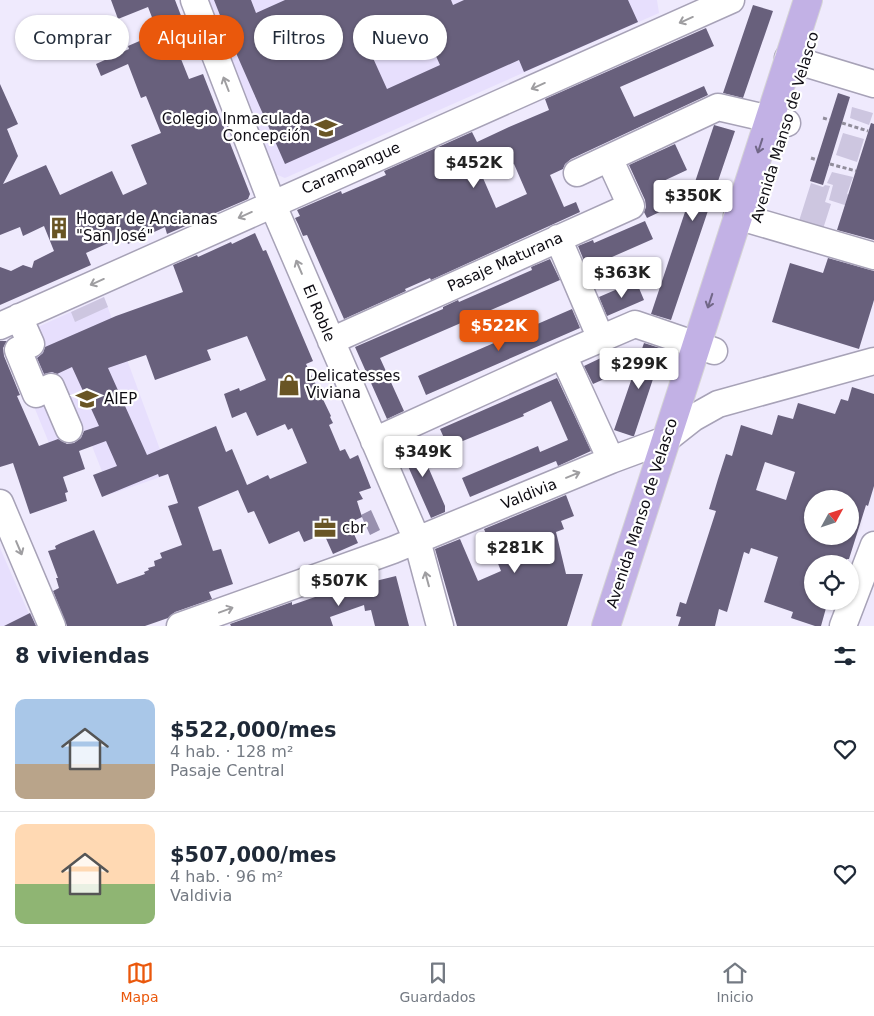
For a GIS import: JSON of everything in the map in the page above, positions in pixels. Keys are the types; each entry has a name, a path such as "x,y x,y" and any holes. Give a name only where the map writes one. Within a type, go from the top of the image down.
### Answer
{"main road":[{"name":"Avenida Manso de Velasco","path":"606,626 666,440 705,348 797,60 808,0"},
{"name":"Avenida Manso de Velasco","path":"797,60 825,0"},
{"name":"Avenida Manso de Velasco","path":"624,626 693,418 705,348"}],"street":[{"name":"El Roble","path":"194,0 272,203 417,540 440,626"},
{"name":"Carampangue","path":"10,322 272,203 731,0"},
{"path":"797,60 874,84"},
{"path":"577,173 718,107 778,121"},
{"name":"Pasaje Maturana","path":"331,341 630,206 609,158"},
{"path":"746,218 874,256"},
{"path":"558,238 601,339"},
{"path":"10,322 31,344 18,350 36,394 51,387 69,429"},
{"path":"374,441 635,324 705,348"},
{"path":"563,355 611,460"},
{"name":"Valdivia","path":"180,626 386,552 611,460 666,440 693,418 718,404 874,362"},
{"path":"0,503 28,590 52,626"},
{"path":"843,626 874,545"}],"path":[{"path":"823,118 830,120"},
{"path":"842,123 868,131"},
{"path":"811,158 817,160"},
{"path":"830,164 856,171"}],"shaded area":[{"name":"Colegio Inmaculada Concepción","path":"204,0 657,0 659,13 285,178 275,174 228,60 244,60 244,15 210,15"},
{"path":"852,107 873,113 869,125 850,118"},
{"path":"843,133 864,139 857,162 836,155"},
{"path":"832,172 853,177 847,194 857,198 854,208 829,200 833,185 827,183"},
{"path":"811,183 823,187 825,185 830,186 825,202 831,204 823,229 799,221"},
{"name":"AIEP","path":"104,297 169,474 111,494 86,431 49,443 7,341"},
{"path":"104,297 108,307 75,322 71,312"},
{"path":"371,510 380,530 370,535 361,515"},
{"path":"0,548 29,614 33,612 39,626 0,626"}],"building":[{"path":"111,0 175,0 181,15 151,15 148,7 128,15 117,15"},
{"name":"Colegio Inmaculada Concepción","path":"214,0 251,0 256,13 285,0 451,0 453,5 464,0 628,0 638,22 524,72 519,60 285,164 239,60 244,60 244,15 220,15"},
{"path":"753,5 773,11 743,98 723,93"},
{"path":"706,28 714,46 620,87 634,117 704,86 708,95 571,159 565,164 563,169 550,175 564,207 576,202 580,212 431,280 430,278 405,289 406,291 344,319 307,235 303,236 295,218 300,216 297,210 341,191 342,194 386,175 384,171 472,132 477,142 549,110 545,99","holes":["514,164 527,194 496,208 483,178"]},
{"path":"139,41 139,60 181,60 189,79 203,74 250,194 248,199 167,234 165,227 128,244 124,236 86,253 91,265 0,305 0,267 11,271 23,265 32,268 34,261 54,251 44,226 23,236 20,227 0,235 0,84 18,124 7,129 18,156 3,184 46,165 60,195 112,171 123,195 147,184 131,145 161,133 146,96 141,98 128,64 101,76 96,64 105,60 129,60 129,46"},
{"path":"838,93 850,97 823,185 810,181"},
{"path":"871,123 874,124 874,240 837,230"},
{"path":"714,125 735,131 671,320 651,314"},
{"path":"675,144 687,170 657,184 668,208 647,218 644,212 646,207 645,200 629,165"},
{"path":"645,221 653,239 587,268 578,246 593,240 594,243"},
{"path":"255,233 263,251 266,250 313,361 306,364 331,416 333,423 329,425 340,451 345,449 350,459 358,455 371,488 359,492 363,499 357,501 362,517 349,523 358,543 333,554 324,534 304,542 299,531 269,544 254,511 248,513 238,490 198,507 213,551 221,549 233,584 209,592 212,599 175,612 168,618 145,626 67,626 53,591 59,588 56,578 58,578 48,551 56,549 55,546 61,543 94,530 117,584 145,574 144,572 149,570 148,568 155,566 154,561 162,558 160,553 182,545 168,506 178,503 168,474 159,477 158,474 102,497 93,475 117,466 106,441 79,451 85,469 63,477 68,492 65,493 67,501 30,514 13,463 0,467 0,341 7,341 3,348 4,356 20,395 17,396 39,446 58,439 67,444 74,443 81,438 84,431 99,426 72,367 57,374 52,372 44,374 37,358 43,353 45,347 116,316 183,292 173,265 197,255 198,257 231,242 232,244","holes":["247,336 266,380 240,391 239,388 224,394 232,418 246,412 257,436 285,424 288,430 292,428 307,463 270,479 268,475 247,485 232,449 226,452 216,426 147,455 108,368 146,355 155,380 211,360 207,350"]},
{"path":"828,258 874,271 874,300 859,349 772,322 790,263 823,273"},
{"path":"550,259 560,280 380,358 404,411 387,419 355,347 443,309 443,307 458,300 459,302 532,270 531,267"},
{"path":"636,281 644,300 607,316 599,297"},
{"path":"572,309 580,328 426,395 418,376"},
{"path":"644,343 663,349 634,436 632,436 614,430"},
{"path":"603,357 611,376 593,384 584,366"},
{"path":"557,378 591,451 558,466 556,461 470,497 462,478 538,446 540,452 568,440 551,401 523,414 524,416 448,447 440,429"},
{"path":"852,387 874,394 874,486 859,527 859,490 804,490 804,545 853,545 850,555 804,555 804,610 825,610 821,626 815,626 791,618 793,612 764,602 778,557 751,548 749,554 744,552 727,612 719,609 715,626 678,626 681,617 676,616 680,602 686,604 716,511 709,509 718,479 726,454 732,456 741,425 772,435 778,415 793,419 798,403 835,414 841,399 848,401","holes":["765,462 795,472 786,500 756,490"]},
{"path":"416,439 445,506 445,512 431,518 399,446"},
{"path":"566,495 574,516 561,521 564,529 556,532 566,574 583,574 567,626 457,626 435,549 460,539 478,581 501,571 484,529"},
{"path":"396,576 409,626 375,626 371,610 365,611 364,605 330,617 333,626 231,626 230,624 292,602 292,605 347,586 347,588"},
{"path":"30,613 36,626 4,626"}],"place":[{"name":"Colegio Inmaculada Concepción","path":"326,128"},
{"name":"Hogar de Ancianas \"San José\"","path":"59,228"},
{"name":"Delicatesses Viviana","path":"289,385"},
{"name":"AIEP","path":"87,399"},
{"name":"cbr","path":"325,528"}]}
